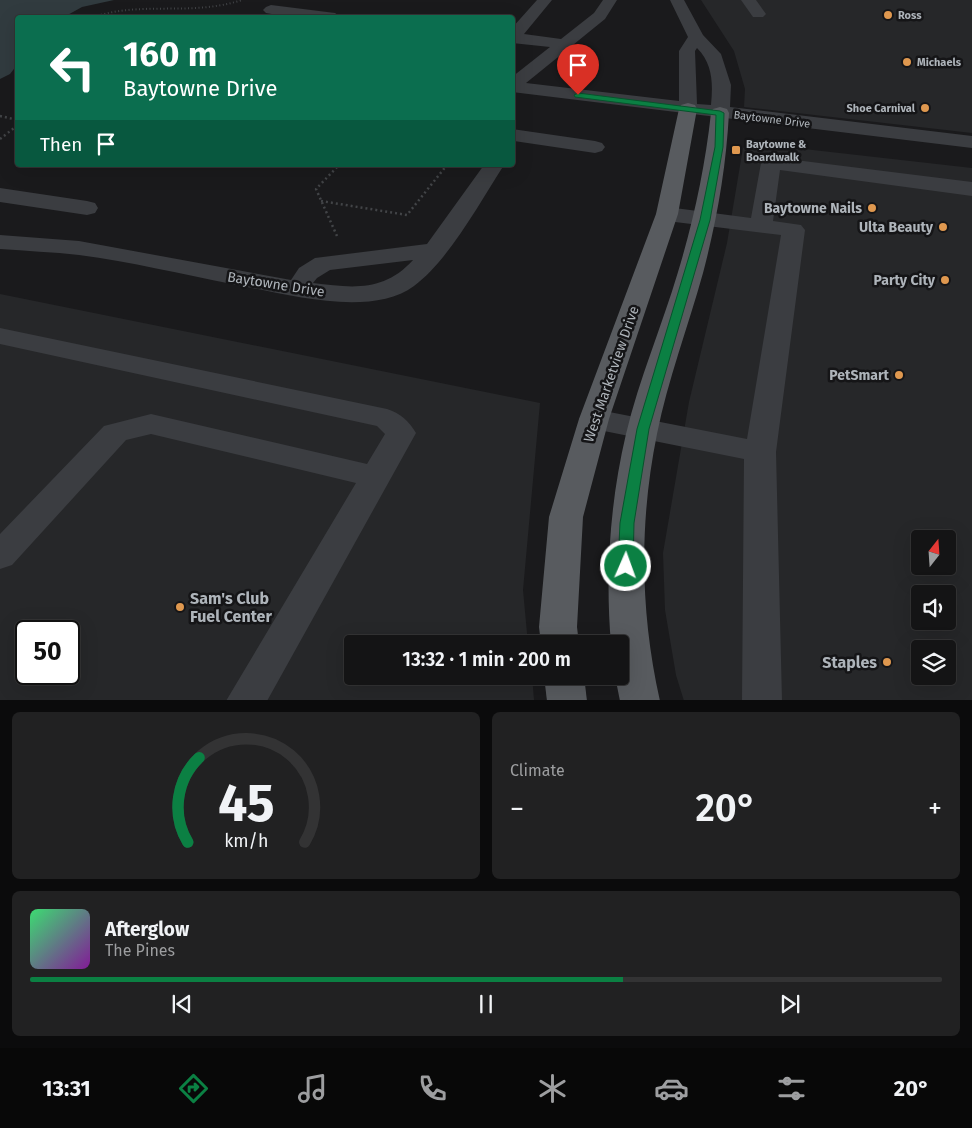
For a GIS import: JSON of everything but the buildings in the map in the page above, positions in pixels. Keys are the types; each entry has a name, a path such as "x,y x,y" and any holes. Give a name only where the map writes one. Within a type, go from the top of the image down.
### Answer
{"main road":[{"name":"West Marketview Drive","path":"559,635 566,517 594,419 667,214 687,117"},
{"path":"640,700 633,671 625,596 627,523 643,429 705,220 719,147 720,121"},
{"path":"565,685 567,700"}],"street":[{"path":"515,36 545,0"},
{"name":"Baytowne Drive","path":"515,84 600,16 610,0"},
{"path":"677,0 696,37 713,54 719,69 722,85 720,121"},
{"path":"748,0 758,14"},
{"path":"270,10 311,15"},
{"path":"687,117 687,51 696,37"},
{"path":"515,38 566,44"},
{"name":"Baytowne Drive","path":"515,87 687,117"},
{"name":"Baytowne Drive","path":"515,105 687,117 966,150"},
{"path":"515,131 595,146"},
{"path":"761,226 771,163 972,189"},
{"name":"Baytowne Drive","path":"0,242 78,248 296,289 354,294 372,293 393,288 406,281 422,266 493,167"},
{"path":"0,213 10,196 87,208"},
{"path":"667,214 793,230 760,452 762,700"},
{"path":"296,289 308,272 324,263 434,250"},
{"path":"0,336 387,419 401,433 246,700"},
{"path":"594,419 760,452"},
{"path":"0,556 115,433 151,424 375,476"}],"path":[{"path":"97,15 106,10 122,6 191,10 242,0"},
{"path":"0,116 15,119"},
{"path":"0,139 15,127"},
{"path":"337,167 316,190 338,239"},
{"path":"321,201 407,215 445,167"}],"shaded area":[{"path":"0,0 114,0 82,7 68,15 15,15 15,68 10,74 0,79"},
{"path":"701,0 972,0 972,133 744,107 745,89 734,51"},
{"path":"752,143 972,168 972,700 684,700 676,675 665,610 663,553 689,402 727,243 743,148"},
{"path":"0,294 540,403 523,590 527,635 344,635 344,685 533,685 534,700 0,700"}],"place":[{"name":"Ross","path":"888,15"},
{"name":"Michaels","path":"907,62"},
{"name":"Shoe Carnival","path":"925,108"},
{"name":"Baytowne & Boardwalk","path":"736,150"},
{"name":"Baytowne Nails","path":"872,208"},
{"name":"Ulta Beauty","path":"943,227"},
{"name":"Party City","path":"945,280"},
{"name":"PetSmart","path":"899,375"},
{"name":"Sam's Club Fuel Center","path":"180,607"},
{"name":"Staples","path":"887,662"}],"route":[{"path":"578,95 720,113 719,147 705,220 643,429 627,523 626,566"}]}
